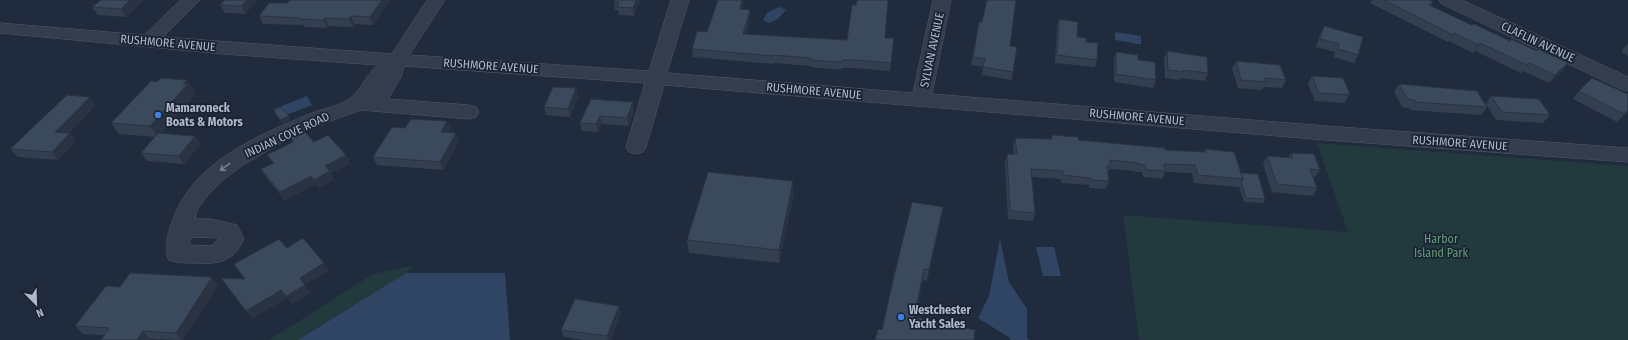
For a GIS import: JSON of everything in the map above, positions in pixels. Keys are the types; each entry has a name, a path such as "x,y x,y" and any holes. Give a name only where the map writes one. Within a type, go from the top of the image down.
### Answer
{"street":[{"path":"149,41 191,0"},
{"path":"366,105 376,76 397,60 436,0"},
{"path":"636,147 680,0"},
{"name":"SYLVAN AVENUE","path":"921,100 942,0"},
{"name":"CLAFLIN AVENUE","path":"1448,0 1628,85"},
{"name":"RUSHMORE AVENUE","path":"0,28 397,60 656,78 1326,133 1628,156"},
{"name":"INDIAN COVE ROAD","path":"180,228 182,216 198,192 223,168 258,146 318,118 366,105 469,112"}],"green space":[{"name":"Harbor Island Park","path":"1317,143 1628,166 1628,340 1139,340 1123,215 1348,232"},
{"path":"415,265 406,273 298,340 269,340 373,274"}],"water":[{"path":"779,7 786,10 778,19 769,23 763,20 767,13"},
{"path":"1115,32 1141,36 1141,44 1115,40"},
{"path":"307,96 312,105 279,118 274,109"},
{"path":"1000,239 1009,282 1027,309 1027,338 1029,340 1010,340 1010,338 978,318 989,296"},
{"path":"1036,247 1054,247 1061,276 1043,276"},
{"path":"406,273 505,273 510,340 298,340"}],"building":[{"path":"101,0 130,0 121,9 92,7"},
{"path":"225,0 247,0 241,6 220,5"},
{"path":"290,0 382,0 370,17 351,16 349,19 325,18 323,20 259,16 269,3 287,3"},
{"path":"614,0 636,0 633,8 617,7 619,2 614,2"},
{"path":"718,0 742,0 740,9 750,10 743,34 847,40 852,5 856,5 857,0 888,0 885,38 894,38 891,63 856,60 842,60 842,62 810,60 810,58 692,49 697,31 707,32"},
{"path":"987,0 1016,0 1010,46 1017,47 1013,72 983,67 985,59 973,57 979,22 982,22"},
{"path":"1384,0 1429,0 1433,2 1429,5 1472,25 1474,24 1510,41 1511,39 1537,51 1538,49 1568,63 1555,75 1529,63 1527,65 1480,43 1478,45 1454,33 1453,35"},
{"path":"1059,19 1078,22 1077,37 1086,38 1086,42 1098,43 1097,60 1057,55"},
{"path":"1324,26 1363,37 1358,55 1338,49 1339,44 1320,39"},
{"path":"1167,51 1207,57 1208,73 1168,70"},
{"path":"1116,52 1138,55 1138,60 1155,62 1156,80 1116,74"},
{"path":"1236,61 1280,65 1286,80 1265,78 1266,82 1241,80"},
{"path":"1312,76 1343,78 1350,94 1319,93"},
{"path":"161,78 187,80 183,84 188,84 150,126 111,123 151,81 157,82"},
{"path":"1592,78 1628,94 1628,110 1624,114 1579,91"},
{"path":"1399,84 1477,91 1487,107 1415,102 1414,100 1407,99"},
{"path":"553,87 576,88 568,109 544,107"},
{"path":"67,95 90,97 55,132 70,133 52,152 10,149 30,130"},
{"path":"1491,96 1539,99 1550,115 1502,112"},
{"path":"591,99 633,102 627,118 600,116 596,124 580,123"},
{"path":"280,107 289,116 280,120 274,111"},
{"path":"411,119 447,121 441,132 456,133 440,162 373,157 392,127 405,128"},
{"path":"299,126 314,142 328,135 346,155 325,166 330,171 314,180 311,176 280,192 261,169 274,163 267,155 293,142 287,131"},
{"path":"158,133 195,136 179,156 141,153"},
{"path":"1052,135 1078,137 1079,140 1165,148 1165,150 1206,152 1205,149 1234,152 1243,179 1198,175 1195,165 1164,164 1165,171 1146,170 1145,165 1138,163 1110,160 1110,166 1107,166 1109,181 1092,180 1091,178 1063,175 1063,171 1031,169 1035,213 1010,211 1007,154 1017,154 1015,138 1052,139"},
{"path":"1291,153 1314,154 1320,170 1310,169 1317,188 1277,184 1267,156 1293,158"},
{"path":"708,172 793,181 779,250 687,240"},
{"path":"1241,173 1258,174 1265,199 1246,198 1241,182 1243,179"},
{"path":"912,202 943,207 929,270 924,269 914,317 975,330 974,340 875,340 878,329 882,330"},
{"path":"303,238 324,263 300,278 305,285 286,296 281,290 246,311 221,278 245,279 234,264 279,239 287,248"},
{"path":"130,273 212,277 176,333 143,331 137,340 101,340 109,328 75,326 106,286 120,287"},
{"path":"575,299 619,306 607,336 561,330"}],"place":[{"name":"Mamaroneck Boats & Motors","path":"158,115"},
{"name":"Westchester Yacht Sales","path":"901,317"}]}
